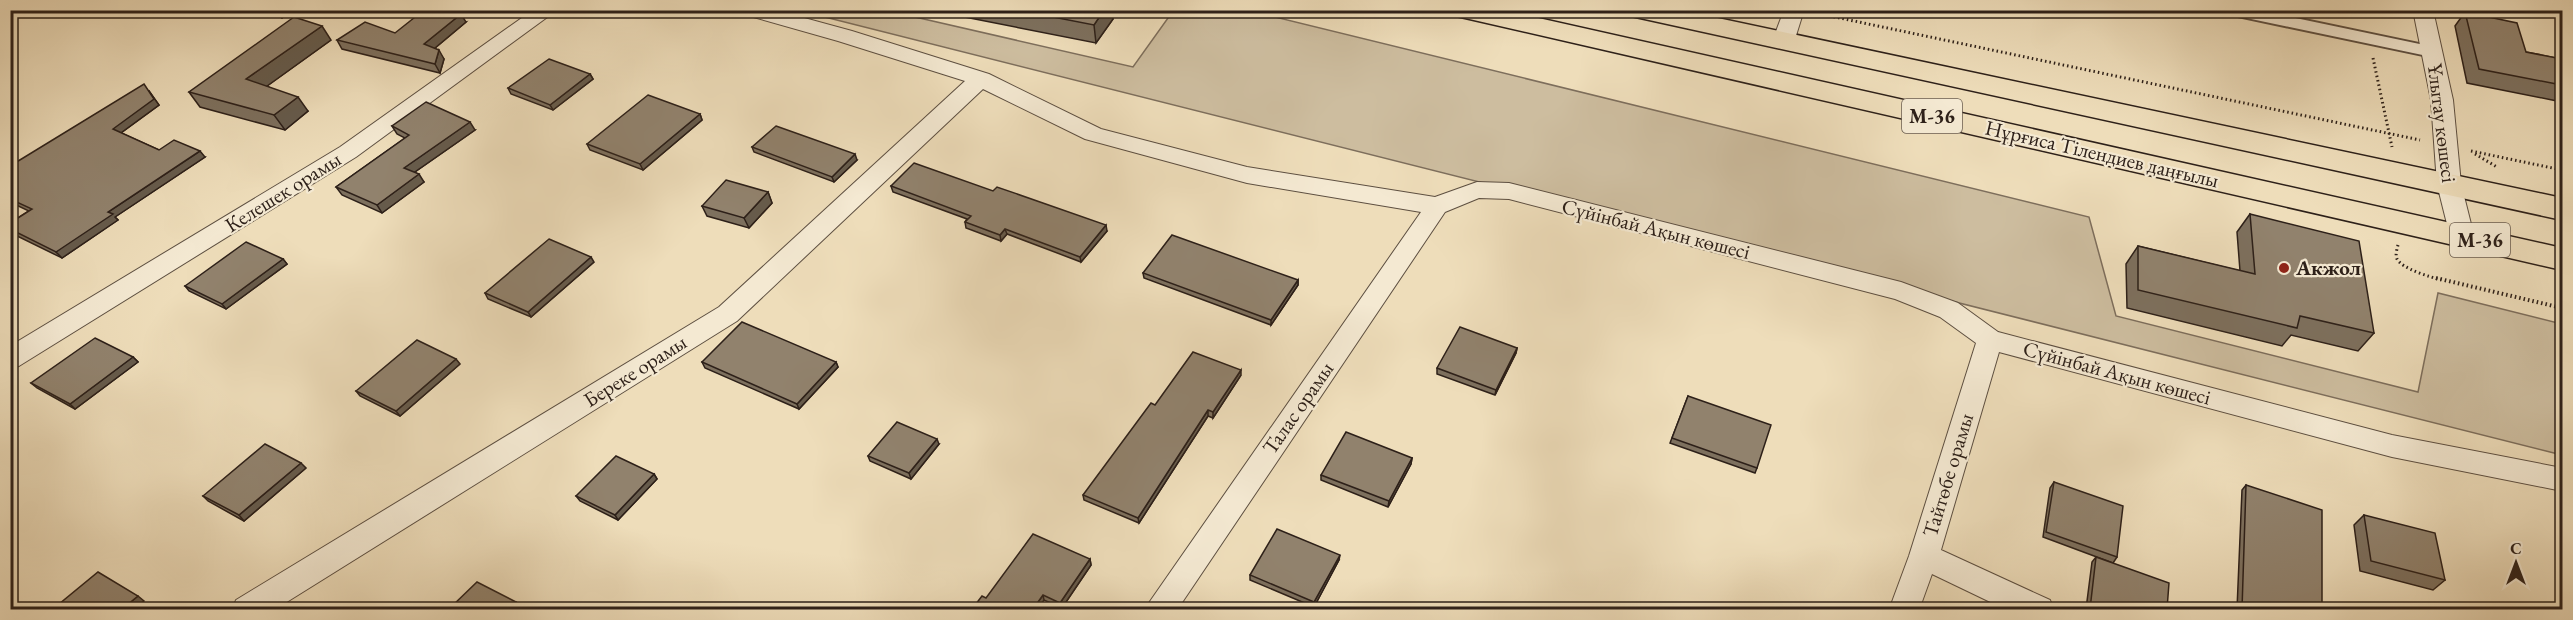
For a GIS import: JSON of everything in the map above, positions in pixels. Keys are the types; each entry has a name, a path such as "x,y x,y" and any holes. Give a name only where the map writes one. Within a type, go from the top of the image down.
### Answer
{"main road":[{"name":"Нұрғиса Тілендиев даңғылы","path":"1465,10 2562,259"},
{"name":"Нұрғиса Тілендиев даңғылы","path":"1640,10 2562,209"}],"street":[{"name":"Келешек орамы","path":"10,359 348,152 547,10"},
{"path":"750,10 845,36 981,79 1093,134 1247,175 1437,206"},
{"path":"1783,42 1794,10"},
{"name":"Ұлытау көшесі","path":"2423,10 2442,100 2449,184 2462,236"},
{"name":"Береке орамы","path":"247,609 728,314 981,79"},
{"name":"Сүйінбай Ақын көшесі","path":"1437,206 1477,190 1509,191 1901,291 1949,310 1990,340 2392,446 2562,480"},
{"name":"Талас орамы","path":"1159,609 1437,206"},
{"name":"Тайтөбе орамы","path":"1904,609 1924,556 1990,340"},
{"path":"1924,556 2039,609"}],"lane":[{"path":"2233,10 2433,52"}],"path":[{"path":"1807,10 2562,170"},
{"path":"2368,38 2391,133 2394,172"},
{"path":"2398,221 2396,255 2399,262 2424,275 2562,308"}],"shaded area":[{"path":"801,11 889,11 1133,67 1173,11 1251,11 2089,217 2116,316 2418,392 2438,293 2562,324 2562,455"}],"building":[{"path":"424,10 449,10 461,14 424,44 439,50 435,64 337,40 365,22 395,33"},
{"path":"1017,10 1104,10 1094,25"},
{"path":"2465,12 2517,23 2526,52 2562,59 2562,85 2479,69"},
{"path":"294,17 322,26 246,79 298,97 274,115 189,92"},
{"path":"549,59 590,74 550,105 508,88"},
{"path":"144,84 154,99 113,129 159,150 174,140 200,151 108,212 113,214 56,252 10,229 10,223 32,209 10,199 10,166"},
{"path":"648,95 700,114 640,164 587,144"},
{"path":"426,102 470,122 404,168 419,174 377,205 336,187 409,135 392,126"},
{"path":"776,126 855,154 832,177 752,147"},
{"path":"914,163 993,191 997,187 1106,225 1080,257 1005,229 1000,235 965,222 971,216 891,186"},
{"path":"726,180 768,192 744,218 702,206"},
{"path":"2250,214 2359,241 2374,333 2300,316 2297,328 2138,290 2138,246 2255,274"},
{"path":"1172,235 1298,280 1271,320 1143,273"},
{"path":"549,239 591,257 528,312 485,293"},
{"path":"246,242 283,259 222,304 185,286"},
{"path":"742,322 836,362 797,404 702,362"},
{"path":"1460,327 1517,348 1496,390 1437,368"},
{"path":"95,338 133,357 70,404 31,383"},
{"path":"417,340 456,359 396,411 356,391"},
{"path":"1193,352 1241,370 1213,412 1208,410 1138,518 1083,495 1151,403 1155,405"},
{"path":"1688,396 1771,425 1757,468 1672,438"},
{"path":"897,422 937,439 909,473 868,456"},
{"path":"1346,432 1412,458 1389,501 1321,475"},
{"path":"265,444 301,463 239,515 203,496"},
{"path":"616,456 654,474 615,515 576,496"},
{"path":"2054,482 2123,506 2117,557 2046,532"},
{"path":"2246,485 2322,510 2322,609 2242,609"},
{"path":"2364,515 2435,533 2445,580 2371,561"},
{"path":"1277,529 1340,555 1314,602 1250,575"},
{"path":"1033,534 1090,559 1060,603 1043,595 1033,609 972,609 982,596 986,598"},
{"path":"2096,557 2169,583 2167,609 2090,609"},
{"path":"98,572 138,596 122,609 53,609"},
{"path":"477,582 516,602 509,609 449,609"}],"place":[{"name":"Акжол","path":"2284,268"}]}
